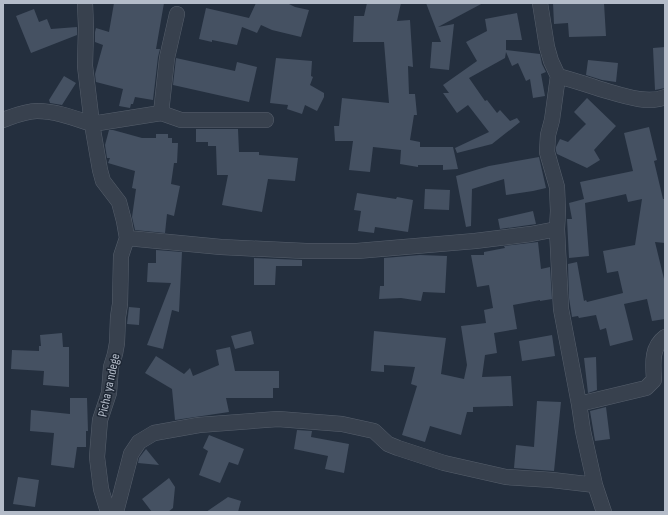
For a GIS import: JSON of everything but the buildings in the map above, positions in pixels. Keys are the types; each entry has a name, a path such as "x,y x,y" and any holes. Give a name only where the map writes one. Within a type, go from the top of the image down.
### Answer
{"street":[{"path":"85,3 85,66 92,124 100,170 103,181 119,202 128,238 221,247 357,252 476,242 557,229"},
{"path":"540,3 547,47 551,61 558,76 552,120 548,135 547,152 557,187 557,229 561,309 594,485 604,512"},
{"path":"161,113 167,58 177,14"},
{"path":"558,76 631,98 650,100 665,97"},
{"path":"3,120 19,114 36,111 53,112 92,124 161,113 182,120 266,120"},
{"name":"Picha ya ndege","path":"108,512 101,489 97,457 100,420 109,393 111,367 117,343 120,304 121,256 128,238"},
{"path":"579,404 646,388 654,380 654,352 665,337"},
{"path":"116,512 131,454 139,442 154,432 199,425 278,419 342,424 374,431 388,444 393,446 444,463 506,477 594,485"}]}
